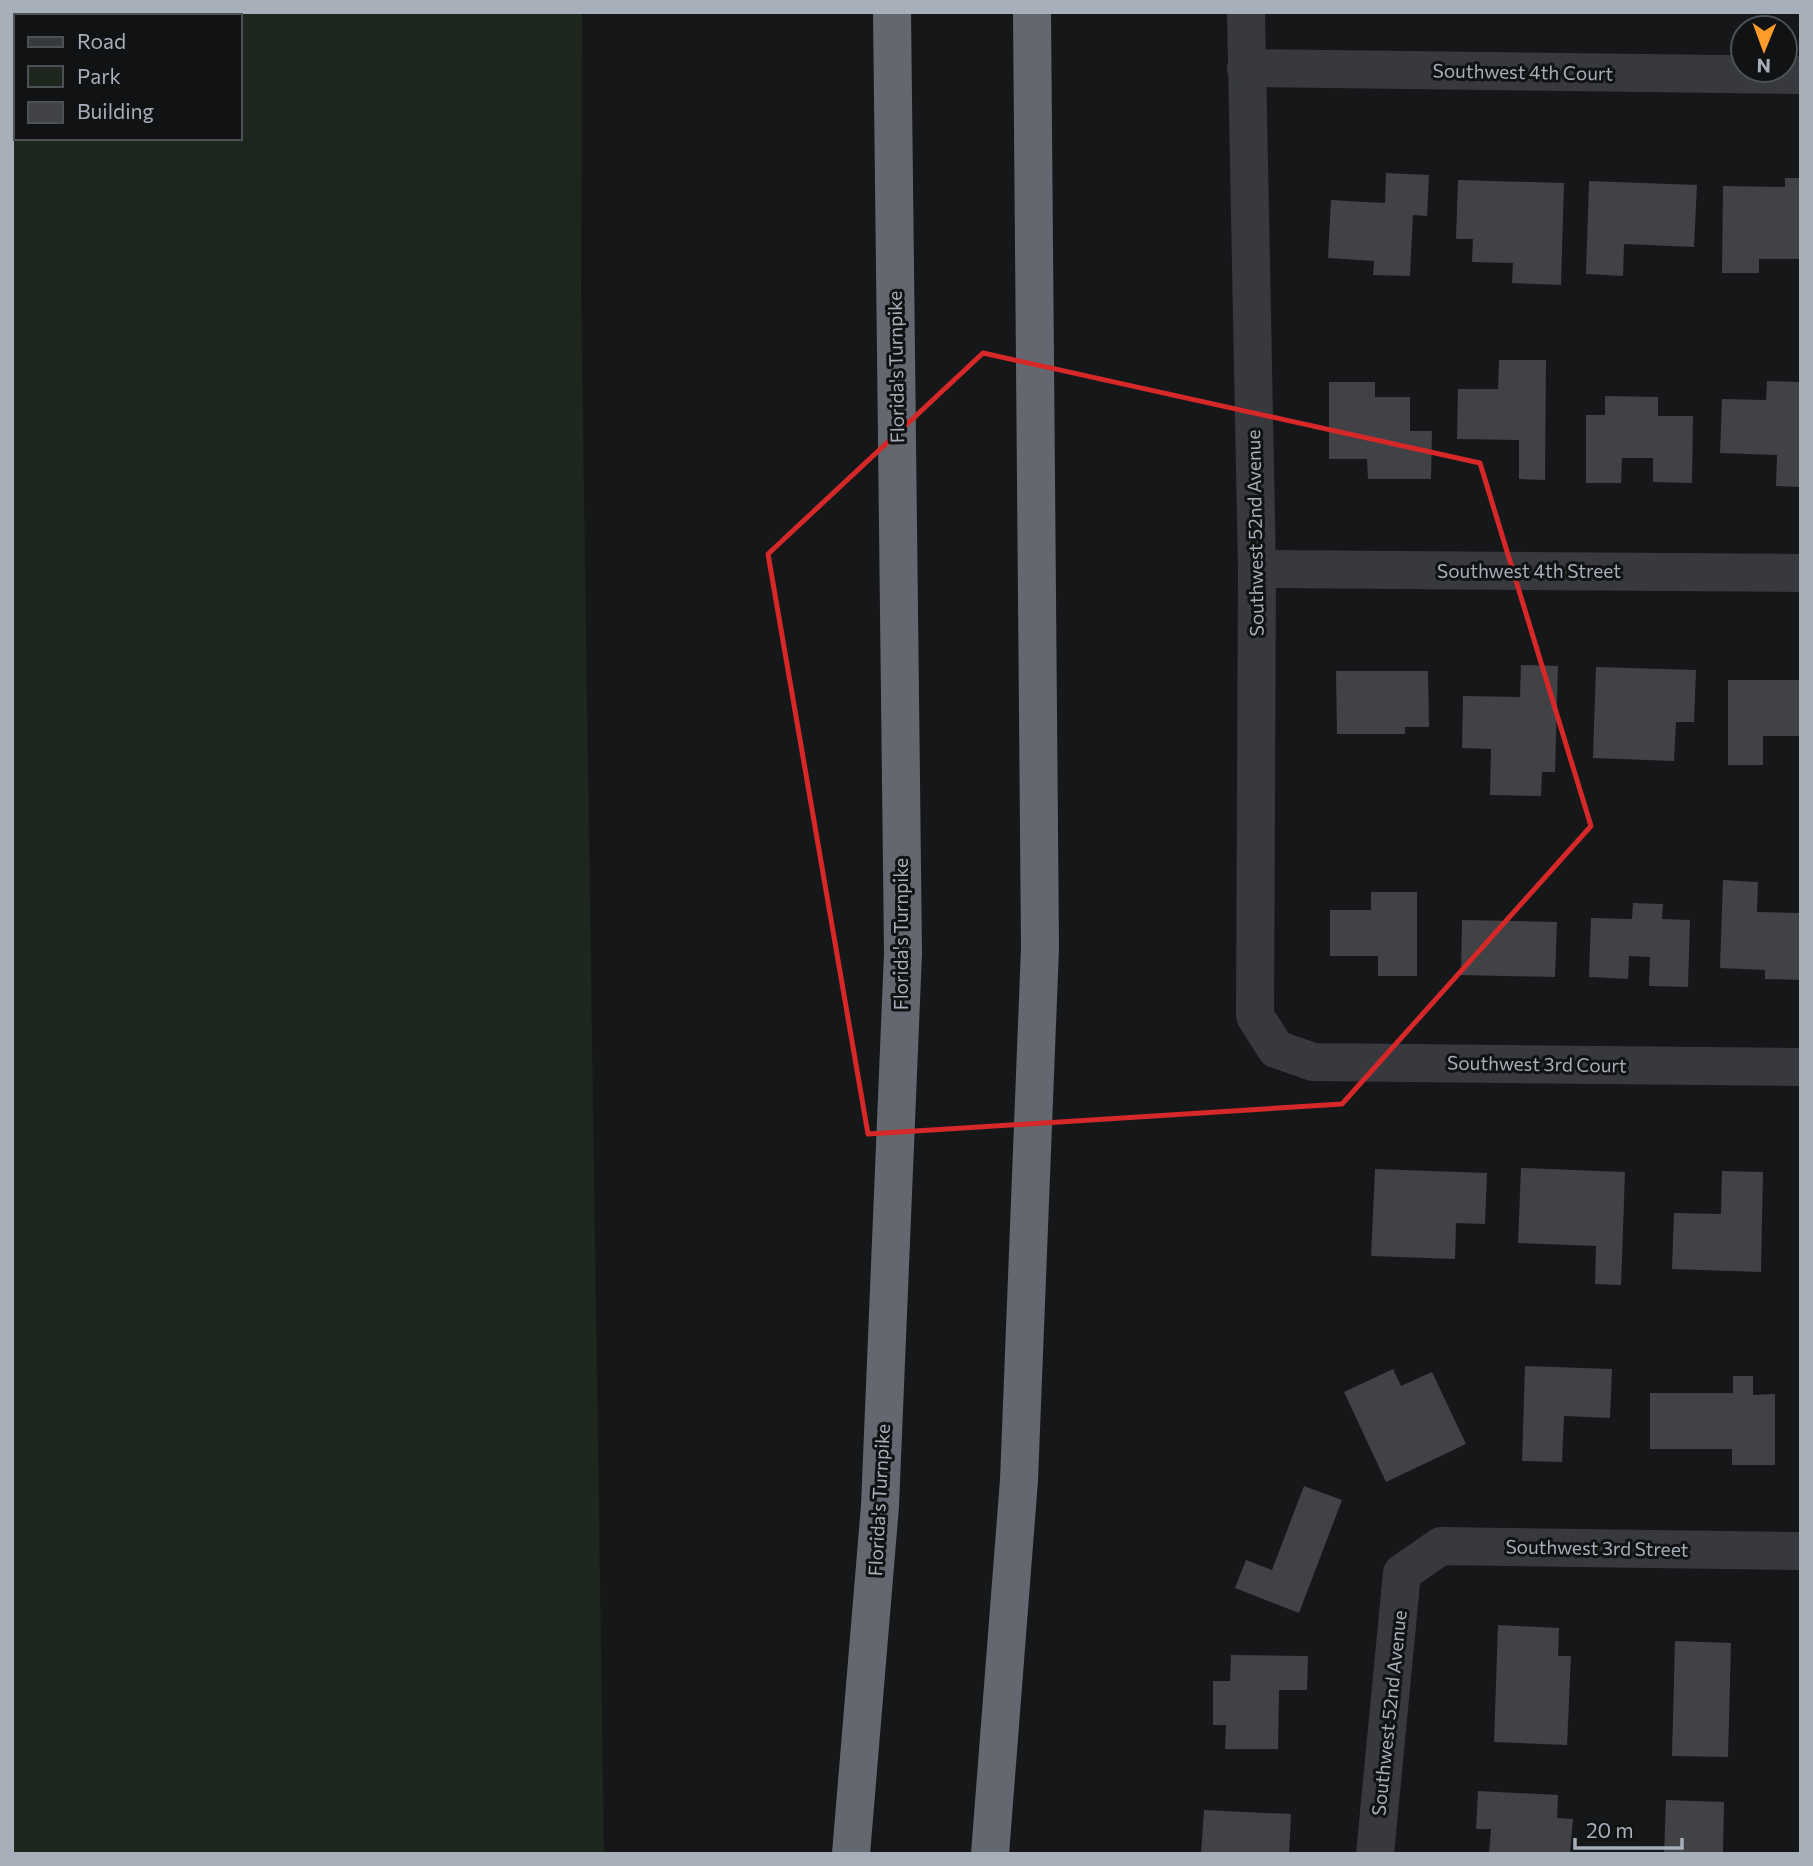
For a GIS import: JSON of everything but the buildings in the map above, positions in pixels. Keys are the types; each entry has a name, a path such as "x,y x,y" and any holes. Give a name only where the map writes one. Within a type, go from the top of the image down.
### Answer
{"highway":[{"name":"Florida's Turnpike","path":"851,1854 880,1506 903,953 892,12"},
{"path":"990,1854 1019,1480 1040,948 1032,12"}],"street":[{"name":"Southwest 52nd Avenue","path":"1246,12 1257,569 1255,1016 1276,1048"},
{"name":"Southwest 4th Court","path":"1246,68 1801,75"},
{"name":"Southwest 4th Street","path":"1257,569 1801,573"},
{"name":"Southwest 3rd Court","path":"1276,1048 1313,1062 1801,1067"},
{"name":"Southwest 3rd Street","path":"1402,1573 1441,1546 1801,1551"},
{"name":"Southwest 52nd Avenue","path":"1375,1854 1402,1573"}],"highlighted area":[{"path":"983,353 1480,463 1591,826 1342,1104 868,1134 768,554"}],"green space":[{"path":"12,12 582,12 581,294 604,1854 12,1854"}]}
